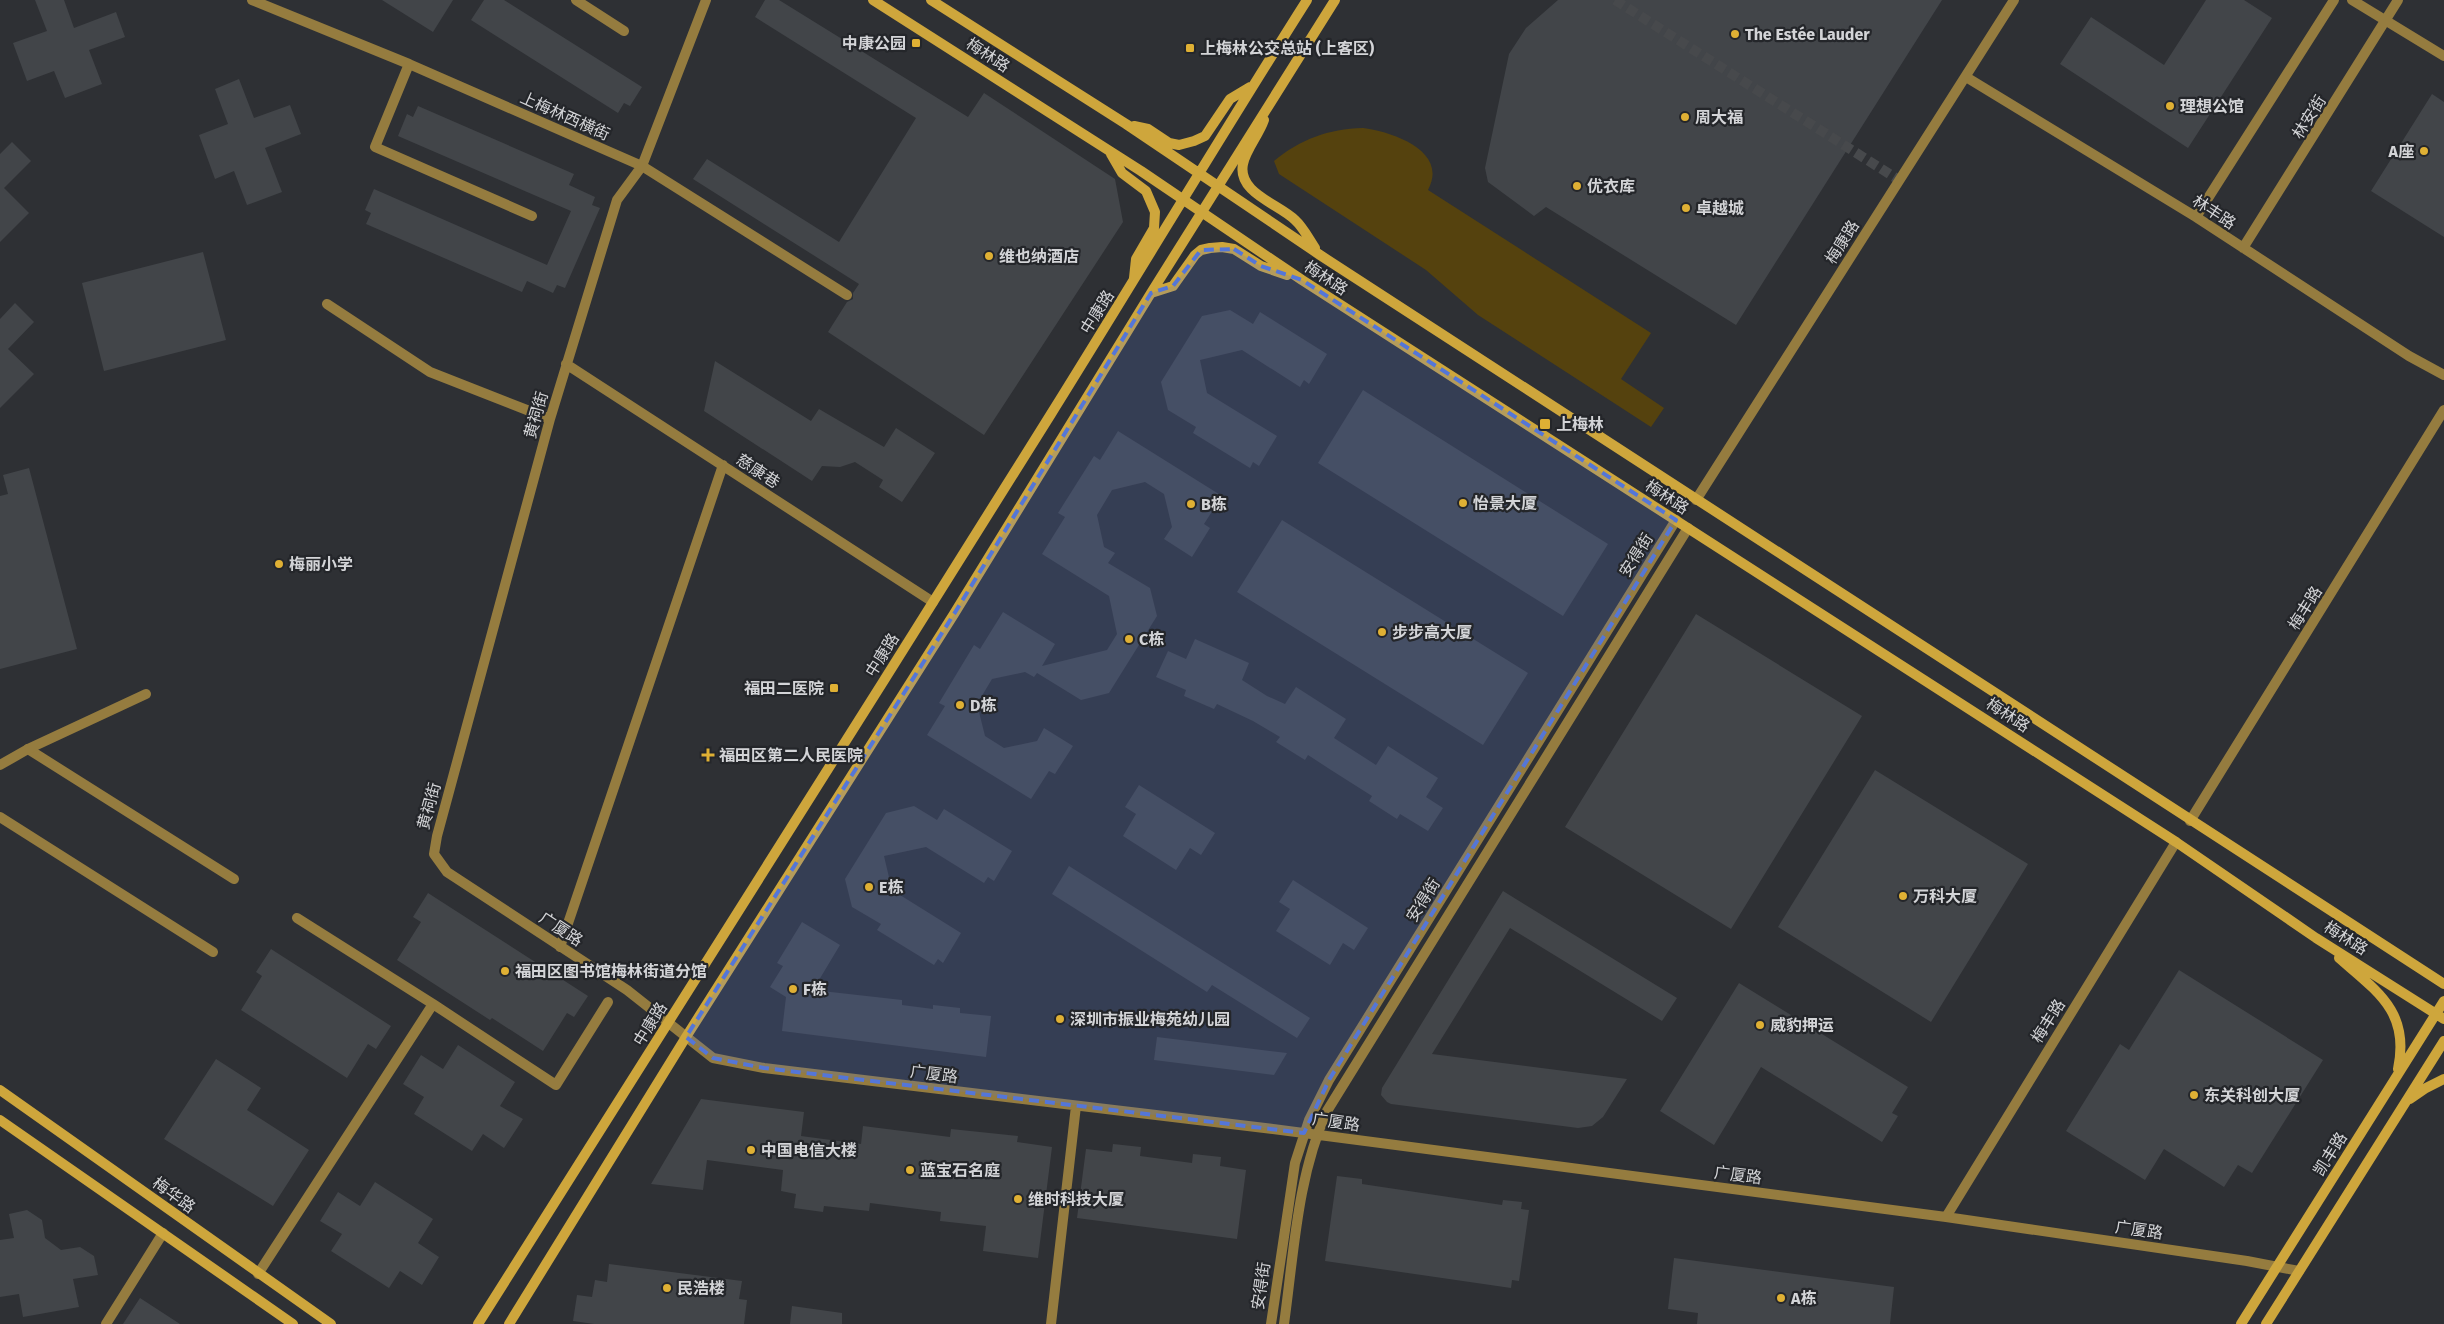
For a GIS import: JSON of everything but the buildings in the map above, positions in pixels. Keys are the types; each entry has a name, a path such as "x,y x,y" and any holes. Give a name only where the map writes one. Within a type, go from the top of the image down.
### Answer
{"main road":[{"name":"梅林路","path":"873,0 1109,151 1302,280 2176,842 2316,938 2440,1016"},
{"name":"梅林路","path":"931,0 1126,124 1320,255 2444,984"},
{"name":"中康路","path":"478,1324 933,602 1307,0"},
{"path":"509,1324 686,1037 954,614 1272,98 1335,0"},
{"path":"1126,124 1148,129 1170,143 1180,145 1194,141 1205,136 1230,99 1253,85"},
{"path":"1272,98 1260,132 1244,158 1242,168 1244,178 1251,189 1295,220 1320,255"},
{"path":"1109,151 1122,173 1146,191 1155,212 1154,228 1136,259 1133,282"},
{"path":"1151,294 1173,286 1201,250 1222,247 1234,249 1261,266 1302,280"},
{"path":"2316,938 2380,994 2398,1020 2401,1036 2401,1056 2397,1076"},
{"name":"凯丰路","path":"2241,1324 2397,1076 2440,1016 2444,1000"},
{"path":"2266,1324 2444,1041"},
{"path":"2405,1103 2426,1088 2444,1079"},
{"name":"梅华路","path":"0,1090 331,1324"},
{"path":"0,1120 293,1324"}],"street":[{"name":"上梅林西横街","path":"252,0 409,64 642,166 847,295"},
{"path":"576,0 624,31"},
{"name":"黄祠街","path":"434,854 437,836 550,419 616,200 642,166 706,0"},
{"name":"梅康路","path":"1696,500 2014,0"},
{"path":"2196,217 2334,0"},
{"path":"2352,0 2444,56"},
{"name":"林安街","path":"2243,248 2398,0"},
{"path":"409,64 376,147 532,216"},
{"name":"林丰路","path":"1966,77 2196,217 2409,356 2444,376"},
{"path":"327,304 430,372 550,419"},
{"name":"慈康巷","path":"566,364 933,602"},
{"name":"梅丰路","path":"2190,821 2444,410"},
{"path":"560,947 723,465"},
{"name":"安得街","path":"1271,1324 1292,1180 1304,1133 1329,1080 1676,520"},
{"name":"安得街","path":"1284,1324 1305,1173 1317,1135 1342,1085 1688,528"},
{"path":"0,765 28,749 146,694"},
{"path":"28,749 234,879"},
{"path":"0,817 213,952"},
{"name":"梅丰路","path":"1946,1216 2176,842"},
{"name":"广厦路","path":"434,854 446,872 627,990 713,1058 739,1064 1304,1133 1946,1216 2247,1261 2299,1272"},
{"path":"297,918 556,1085 608,1002"},
{"path":"258,1274 433,1004"},
{"path":"1051,1324 1076,1106"},
{"path":"106,1324 163,1233"}],"highlighted area":[{"path":"1234,249 1261,266 1302,280 1676,520 1329,1080 1304,1133 764,1068 713,1058 686,1037 954,614 1151,293 1173,286 1201,250"}],"shaded area":[{"path":"1363,128 1389,134 1415,146 1425,154 1431,164 1432,176 1428,190 1651,333 1621,379 1664,408 1651,427 1478,315 1426,270 1279,174 1274,161 1294,147 1327,133"}],"tunnel":[{"path":"1615,0 1899,180"}],"place":[{"name":"The Estée Lauder","path":"1735,34"},
{"name":"中康公园","path":"916,43"},
{"name":"上梅林公交总站 (上客区)","path":"1190,48"},
{"name":"理想公馆","path":"2170,106"},
{"name":"周大福","path":"1685,117"},
{"name":"A座","path":"2424,151"},
{"name":"优衣库","path":"1577,186"},
{"name":"卓越城","path":"1686,208"},
{"name":"维也纳酒店","path":"989,256"},
{"name":"上梅林","path":"1545,424"},
{"name":"怡景大厦","path":"1463,503"},
{"name":"B栋","path":"1191,504"},
{"name":"梅丽小学","path":"279,564"},
{"name":"步步高大厦","path":"1382,632"},
{"name":"C栋","path":"1129,639"},
{"name":"福田二医院","path":"834,688"},
{"name":"D栋","path":"960,705"},
{"name":"福田区第二人民医院","path":"708,755"},
{"name":"E栋","path":"869,887"},
{"name":"万科大厦","path":"1903,896"},
{"name":"福田区图书馆梅林街道分馆","path":"505,971"},
{"name":"F栋","path":"793,989"},
{"name":"深圳市振业梅苑幼儿园","path":"1060,1019"},
{"name":"威豹押运","path":"1760,1025"},
{"name":"东关科创大厦","path":"2194,1095"},
{"name":"中国电信大楼","path":"751,1150"},
{"name":"蓝宝石名庭","path":"910,1170"},
{"name":"维时科技大厦","path":"1018,1199"},
{"name":"民浩楼","path":"667,1288"},
{"name":"A栋","path":"1781,1298"}]}
